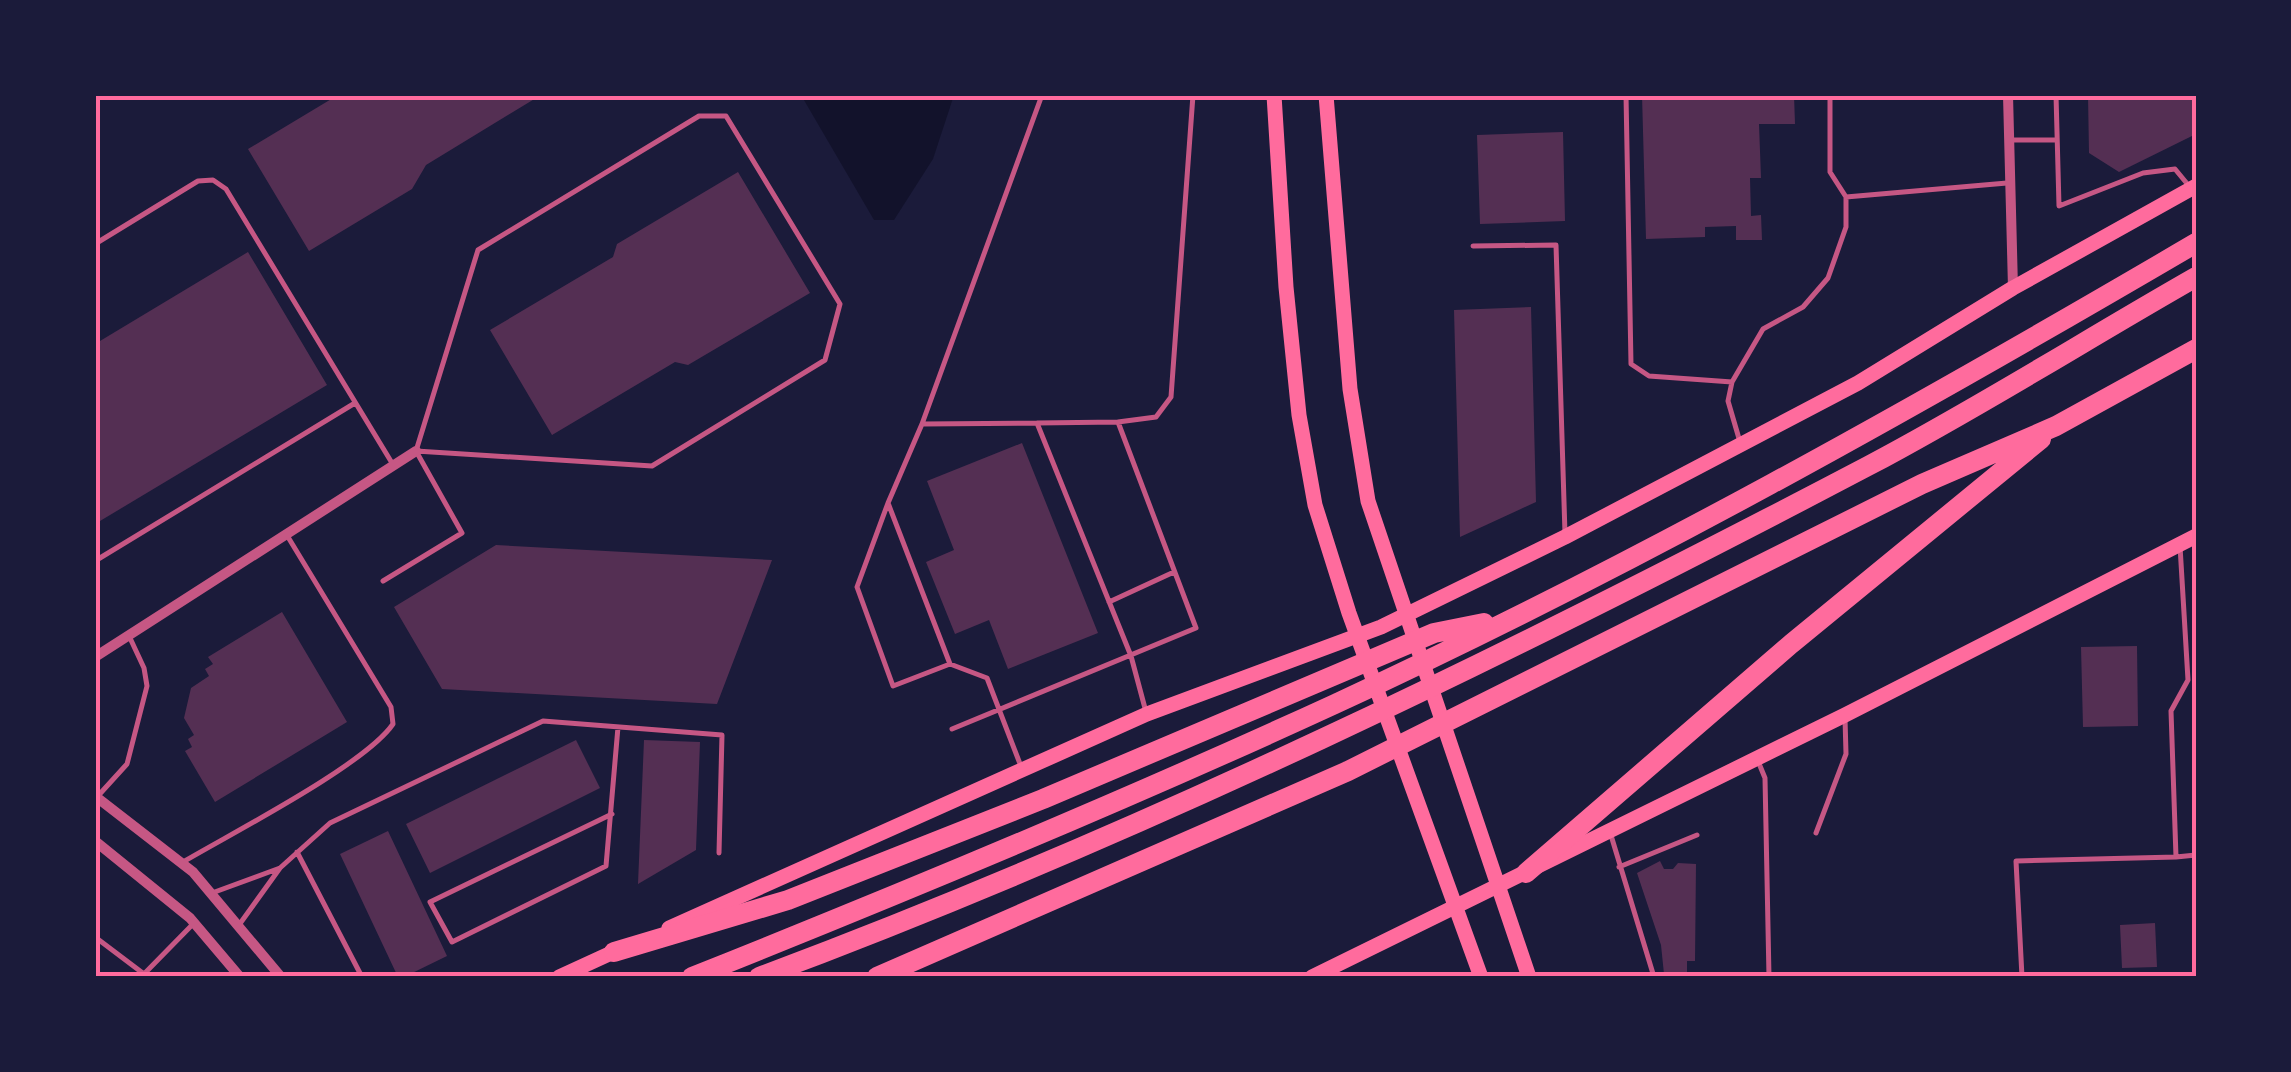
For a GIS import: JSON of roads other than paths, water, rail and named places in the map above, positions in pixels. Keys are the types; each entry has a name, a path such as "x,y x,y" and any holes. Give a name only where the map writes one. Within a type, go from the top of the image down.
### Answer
{"highway":[{"path":"692,977 1335,704 1511,618 1881,423 2196,243"},
{"path":"759,977 1047,862 1344,730 1872,464 2196,277"},
{"path":"877,977 1348,771 1922,484 2056,426 2196,349"},
{"path":"1526,872 1791,644 2056,426"},
{"path":"614,952 788,900 1043,799 1434,632 1511,618"}],"main road":[{"path":"1274,95 1300,415 1316,505 1348,613 1481,977"},
{"path":"1326,95 1350,389 1368,501 1530,977"},
{"path":"559,977 1147,714 1380,626 1565,537 1858,383 2014,288 2193,187"},
{"path":"1312,977 1845,715 2196,536"}],"street":[{"path":"2008,95 2014,288"},
{"path":"95,657 416,451"},
{"path":"96,796 182,863 281,977"},
{"path":"95,841 194,924 240,977"}],"lane":[{"path":"1022,770 987,678 950,664 892,686 857,588 922,424 1042,95"},
{"path":"922,424 1118,422 1156,417 1171,397 1193,95"},
{"path":"1626,95 1631,364 1649,376 1732,382"},
{"path":"1740,442 1730,420 1732,382 1763,330 1803,307 1828,278 1846,228 1846,196 1830,172 1830,95"},
{"path":"2056,95 2058,206 2143,172 2175,169 2193,187"},
{"path":"383,580 462,533 416,451 478,250 700,116 726,116 840,304 826,360 652,466 416,451"},
{"path":"2009,140 2056,140"},
{"path":"95,244 198,181 213,180 226,189 393,466"},
{"path":"1846,196 2010,183"},
{"path":"1473,246 1556,245 1565,537"},
{"path":"95,562 356,403"},
{"path":"952,729 1196,628 1118,422"},
{"path":"1038,423 1130,656 1147,714"},
{"path":"888,503 950,664"},
{"path":"182,863 320,781 384,736 393,724 391,707 286,534"},
{"path":"2176,857 2171,711 2192,680 2180,543"},
{"path":"1109,602 1175,572"},
{"path":"96,796 127,764 147,686 144,668 129,635"},
{"path":"1816,832 1846,754 1845,715"},
{"path":"239,925 280,868 330,824 543,721 722,735 718,853"},
{"path":"612,814 430,902 452,942 606,866 612,814 618,727"},
{"path":"1757,758 1765,778 1769,977"},
{"path":"1610,829 1618,867 1654,977"},
{"path":"1618,867 1697,835"},
{"path":"298,852 362,977"},
{"path":"2022,977 2016,862 2196,855"},
{"path":"211,893 280,868"},
{"path":"95,936 146,975 194,924"}]}
